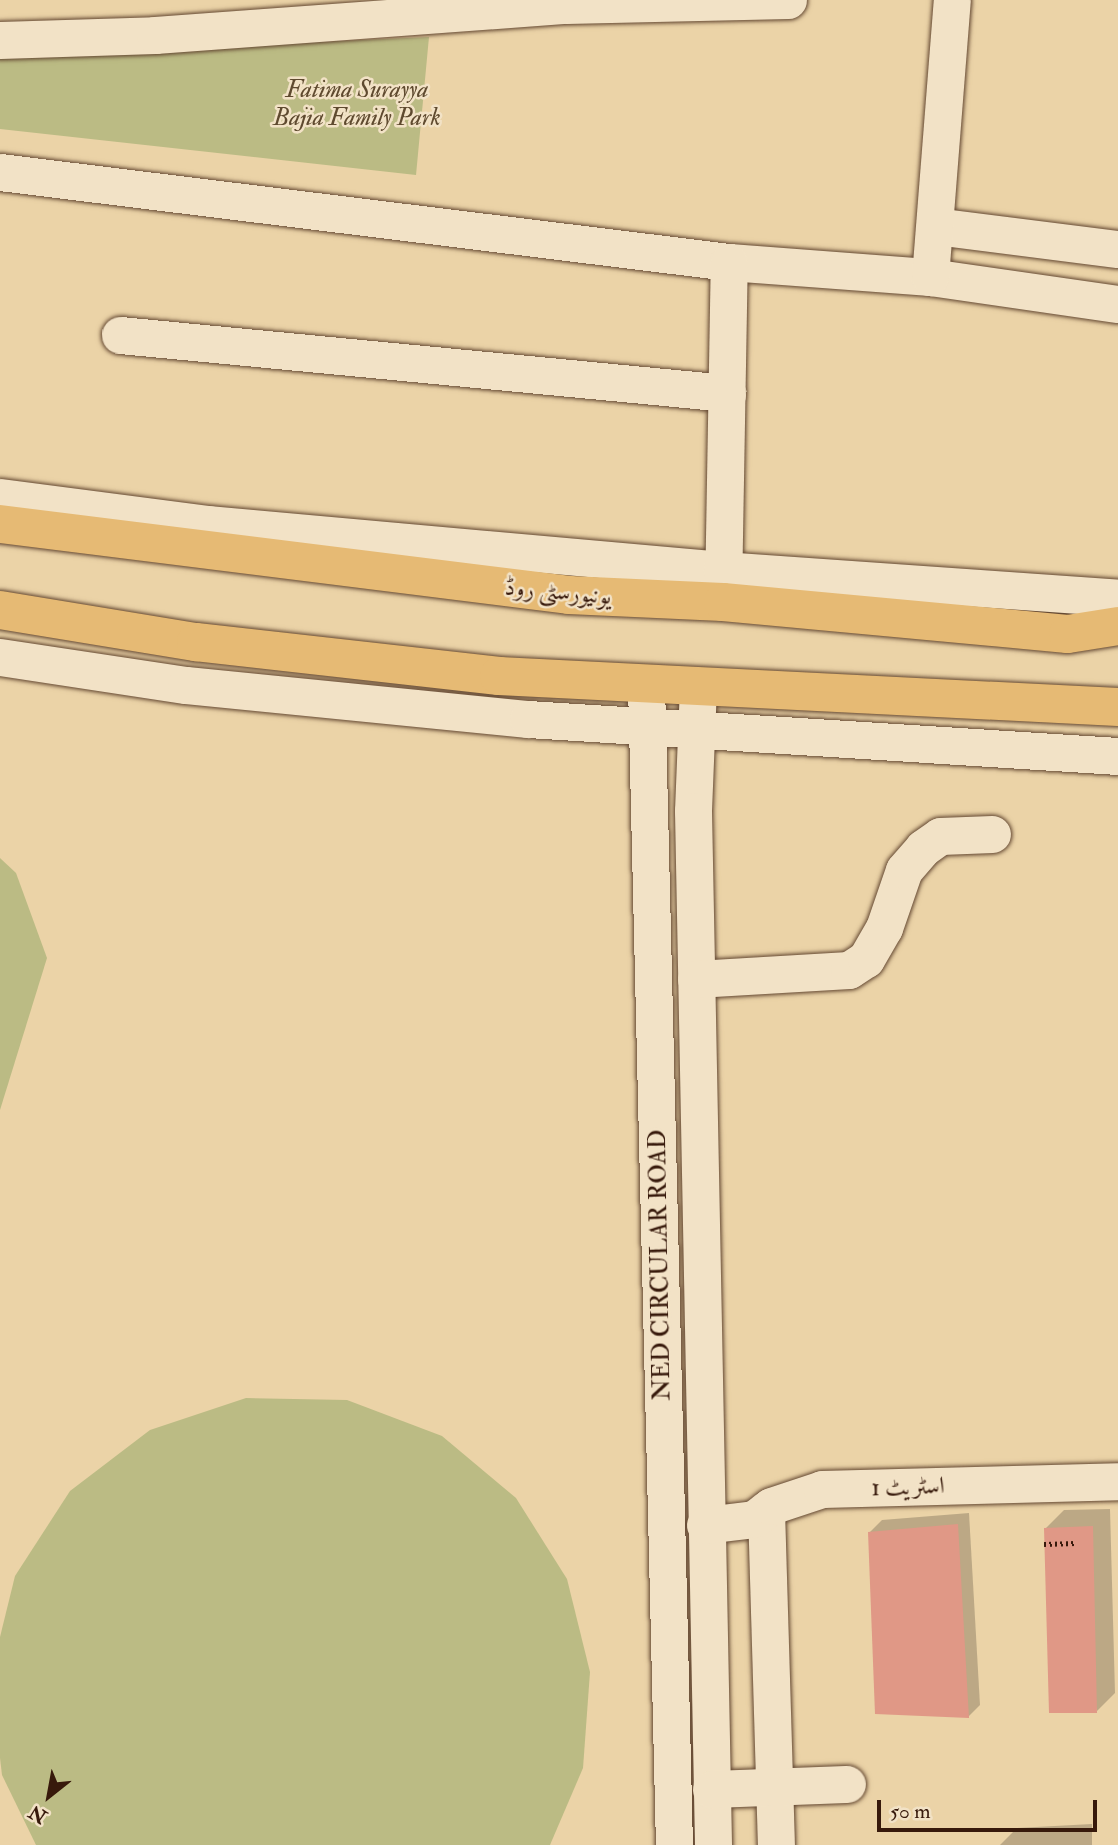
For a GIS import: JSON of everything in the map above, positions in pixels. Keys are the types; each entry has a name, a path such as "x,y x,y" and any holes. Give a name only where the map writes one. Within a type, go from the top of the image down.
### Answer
{"main road":[{"name":"یونیورسٹی روڈ","path":"0,524 569,595 723,586 1068,634 1118,626"},
{"path":"0,610 223,645 499,676 1118,707"}],"street":[{"path":"0,40 155,36 566,5 788,0"},
{"path":"930,277 952,0"},
{"path":"0,172 729,262 930,277 1118,304"},
{"path":"935,226 1118,249"},
{"path":"723,586 729,262"},
{"path":"120,335 727,393"},
{"path":"0,497 723,586 1118,597"},
{"path":"0,657 186,685 646,727 1118,756"},
{"name":"NED CIRCULAR ROAD","path":"646,684 674,1845"},
{"name":"NED CIRCULAR ROAD","path":"698,686 694,730 696,979 713,1845"},
{"path":"696,979 849,970 866,959 884,928 904,870 923,848 940,836 992,834"},
{"name":"اسٹریٹ 1","path":"705,1525 754,1519 766,1510 822,1489 1118,1481"},
{"path":"766,1510 776,1845"},
{"path":"711,1789 847,1784"}],"path":[{"path":"1044,1544 1076,1543"}],"green space":[{"name":"Fatima Surayya Bajia Family Park","path":"429,37 416,175 0,129 0,56"},
{"path":"0,858 16,873 47,958 0,1110"},
{"path":"246,1398 347,1400 442,1436 516,1498 567,1579 590,1672 583,1768 550,1845 36,1845 2,1775 0,1758 0,1637 15,1576 70,1491 150,1430"}],"building":[{"path":"958,1524 969,1718 875,1714 868,1532"},
{"path":"1093,1526 1097,1713 1049,1713 1044,1528"}]}
